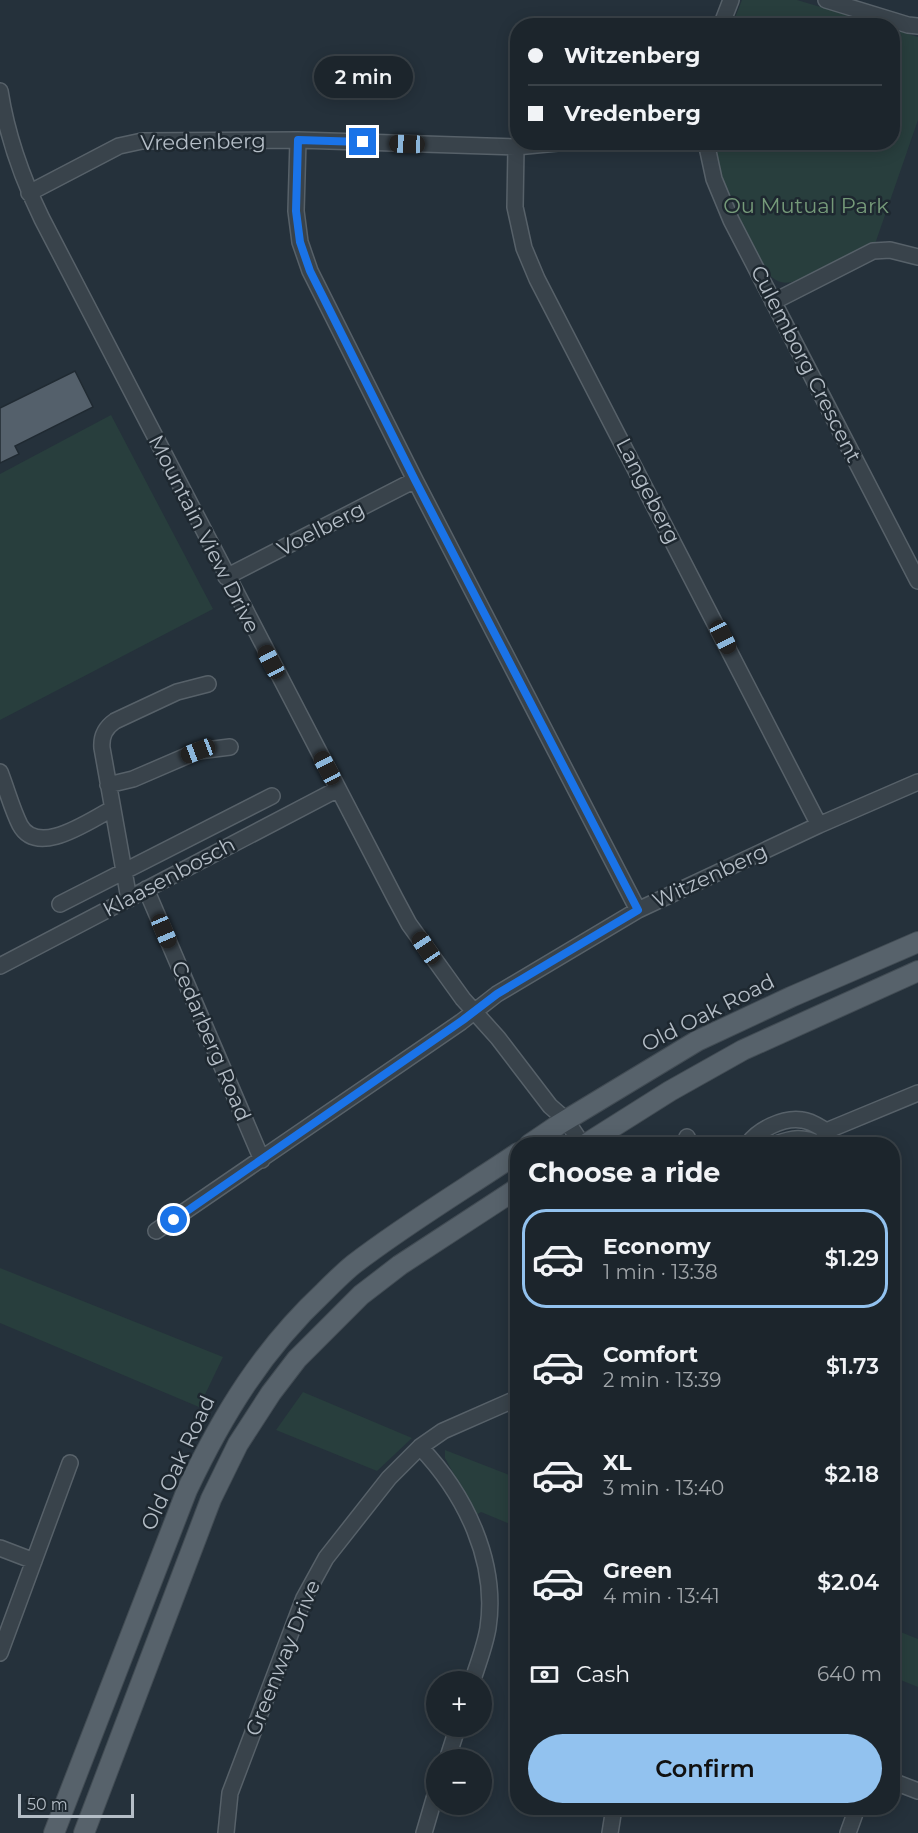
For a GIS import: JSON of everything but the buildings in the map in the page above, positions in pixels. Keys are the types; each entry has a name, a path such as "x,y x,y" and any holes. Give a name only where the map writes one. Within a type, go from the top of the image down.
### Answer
{"main road":[{"name":"Old Oak Road","path":"552,1137 566,1120 697,1041 918,942"},
{"path":"595,1137 743,1050 918,971"},
{"name":"Old Oak Road","path":"54,1833 188,1490 210,1441 237,1395 269,1351 305,1310 352,1265 406,1226 510,1158"},
{"path":"84,1833 211,1499 238,1444 271,1393 297,1359 361,1295 400,1265 510,1193"}],"street":[{"path":"724,18 731,0"},
{"path":"826,0 885,18"},
{"path":"900,23 918,26"},
{"name":"Mountain View Drive","path":"0,91 8,131 29,193 226,577 409,924 474,1012 498,1038 550,1106 566,1120 579,1137"},
{"path":"298,140 296,211 300,242 310,271 415,480 638,910"},
{"name":"Vredenberg","path":"29,193 130,143 298,140 510,147"},
{"name":"Langeberg","path":"516,150 515,207 524,248 537,279 584,366 819,825"},
{"name":"Culemborg Crescent","path":"708,150 714,179 726,210 918,581"},
{"path":"774,302 873,251 890,250 918,257"},
{"name":"Voelberg","path":"226,577 415,480"},
{"path":"129,898 108,785 103,735 110,724 177,692 208,684"},
{"path":"108,785 133,779 198,751 230,747"},
{"path":"0,772 21,826 24,831 35,838 54,838 112,809"},
{"name":"Witzenberg","path":"156,1232 505,989 638,910 819,825 918,782"},
{"name":"Klaasenbosch","path":"0,966 338,789"},
{"path":"60,904 272,796"},
{"name":"Cedarberg Road","path":"146,889 262,1160"},
{"path":"829,1137 918,1093"},
{"path":"550,1106 550,1137"},
{"path":"755,1137 760,1132 795,1120 810,1122 821,1137"},
{"name":"Greenway Drive","path":"226,1833 230,1793 308,1588 326,1558 382,1487 420,1447 443,1431 510,1402"},
{"path":"420,1447 442,1472 468,1517 482,1548 488,1580 489,1613 484,1645 476,1671"},
{"path":"0,1653 70,1463"},
{"path":"0,1548 34,1561"},
{"path":"900,1784 918,1791"},
{"path":"424,1833 429,1815"},
{"path":"610,1833 613,1815"},
{"path":"848,1833 854,1815"}],"green space":[{"path":"742,0 797,0 857,18 735,18"},
{"name":"Ou Mutual Park","path":"900,31 918,37 918,120 875,244 862,247 795,281 783,283 767,272 722,179 715,150 900,150"},
{"path":"111,415 213,609 0,720 0,474"},
{"path":"0,1268 223,1357 199,1407 0,1323"},
{"path":"303,1392 412,1438 377,1471 276,1430"},
{"path":"445,1450 510,1475 510,1524 481,1512 476,1515 445,1458"},
{"path":"900,1632 918,1639 918,1687 900,1680"}],"route":[{"path":"174,1220 463,1020 497,994 638,910 415,480 310,271 300,242 296,211 298,140 363,142"}]}
